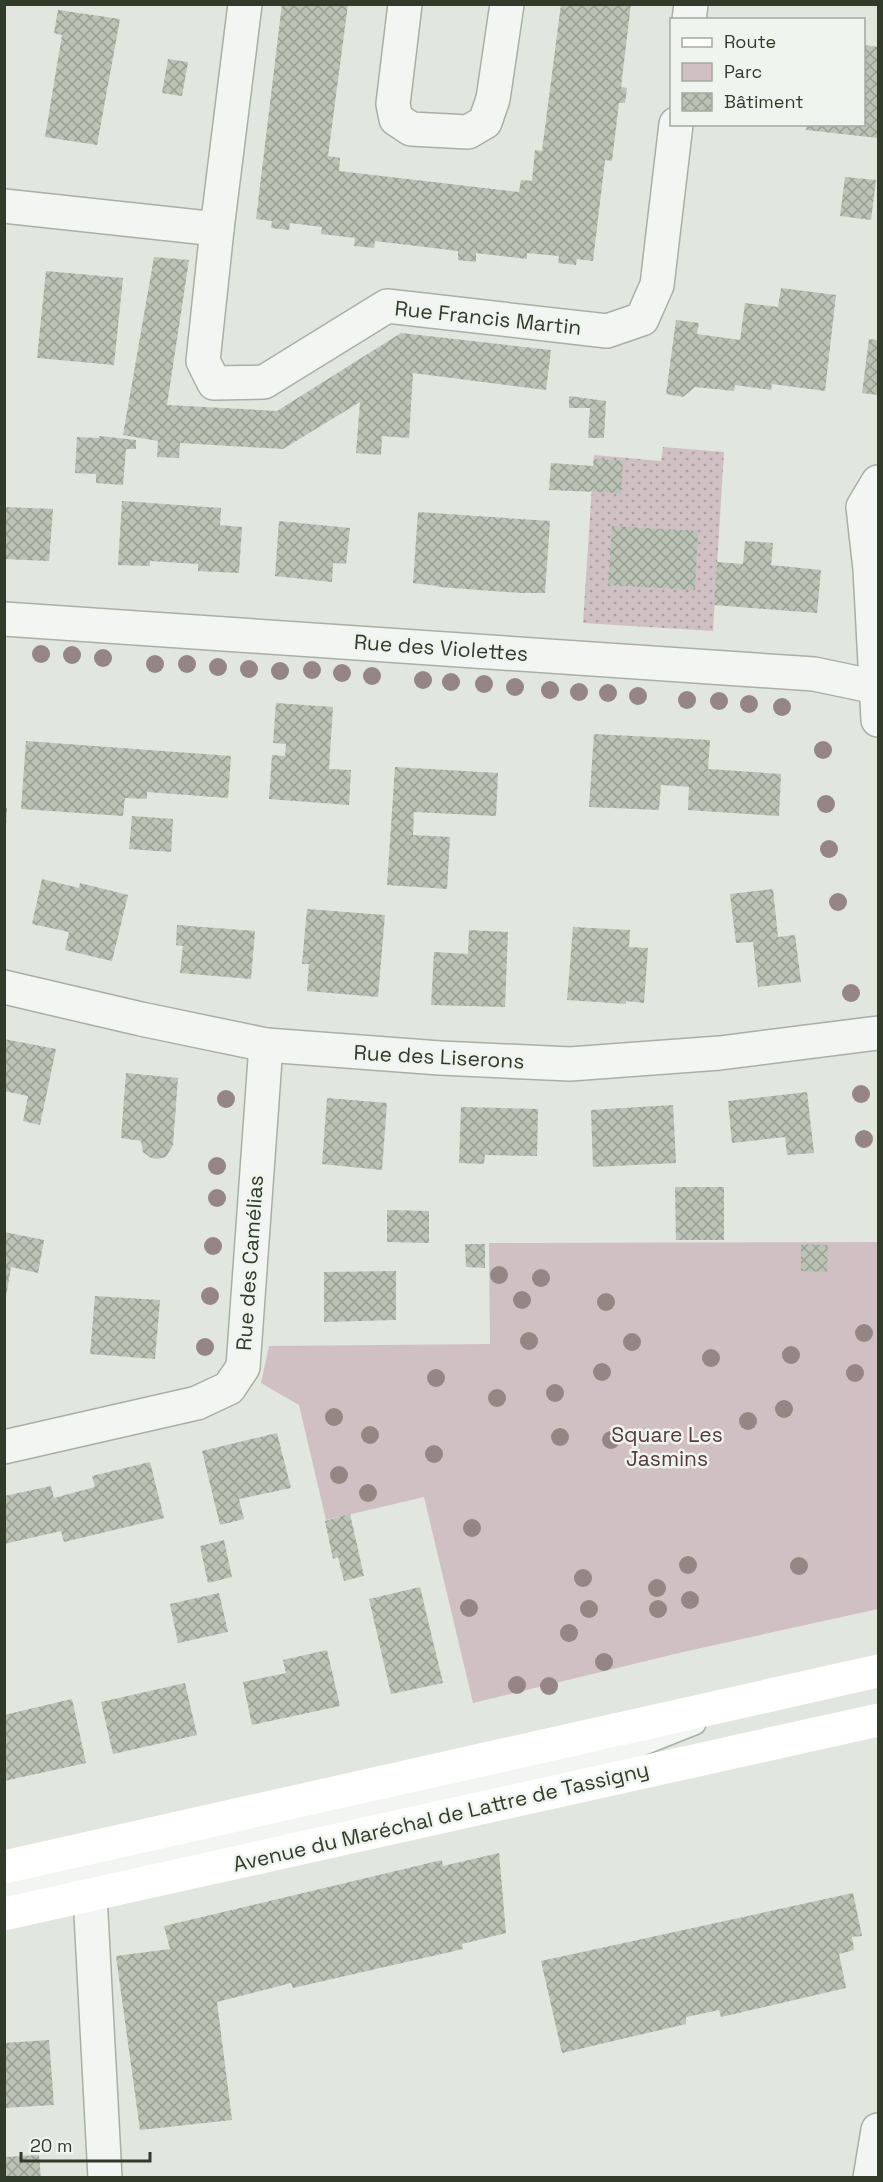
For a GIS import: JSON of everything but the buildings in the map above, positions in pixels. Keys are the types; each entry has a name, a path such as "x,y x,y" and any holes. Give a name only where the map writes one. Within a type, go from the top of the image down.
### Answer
{"main road":[{"name":"Avenue du Maréchal de Lattre de Tassigny","path":"4,1866 879,1671"},
{"name":"Avenue du Maréchal de Lattre de Tassigny","path":"4,1914 879,1720"}],"street":[{"name":"Rue Francis Martin","path":"246,4 217,229 203,362 214,382 264,382 387,306 607,331 642,320 657,285 676,126"},
{"path":"405,4 393,104 396,119 411,129 468,132 485,122 493,99 507,4"},
{"path":"4,206 217,229"},
{"path":"877,482 863,507 870,569 879,720"},
{"name":"Rue des Violettes","path":"4,619 814,674 876,687"},
{"name":"Rue des Liserons","path":"4,987 141,1020 266,1045 440,1058 570,1064 720,1053 879,1033"},
{"name":"Rue des Camélias","path":"4,1447 197,1403 229,1388 243,1367 266,1045"},
{"path":"90,1895 105,2178"},
{"path":"870,2178 879,2130"}],"lane":[{"name":"Avenue du Maréchal de Lattre de Tassigny","path":"4,1890 623,1754 769,1695"}],"green space":[{"path":"663,447 724,452 713,631 583,623 594,455 661,461"},
{"name":"Square Les Jasmins","path":"878,1242 878,1609 683,1652 473,1703 424,1497 326,1520 299,1405 261,1383 269,1346 490,1344 489,1243"}]}
